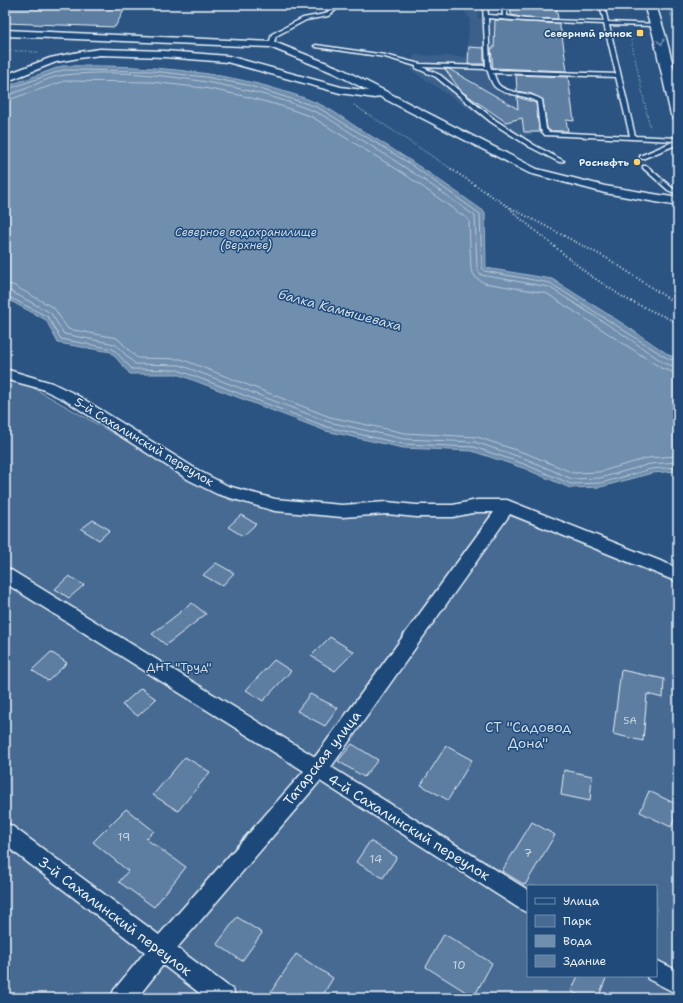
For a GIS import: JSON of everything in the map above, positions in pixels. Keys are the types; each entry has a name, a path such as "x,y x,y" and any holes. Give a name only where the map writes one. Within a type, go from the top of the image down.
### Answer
{"main road":[{"path":"650,5 657,25 678,115"},
{"path":"661,5 678,63"}],"street":[{"path":"5,33 133,37 271,44 338,71 492,152 533,171 565,181 678,202"},
{"path":"5,78 53,60 100,52 165,54 228,59 340,90 388,97"},
{"name":"5-й Сахалинский переулок","path":"7,377 47,386 70,398 195,476 223,490 275,505 342,511 387,508 416,511 453,511 477,506 507,506 678,575"},
{"name":"Татарская улица","path":"122,998 161,950 318,769 507,506"},
{"name":"4-й Сахалинский переулок","path":"5,575 318,769 527,901"},
{"name":"3-й Сахалинский переулок","path":"5,833 226,998"},
{"path":"657,972 678,982"}],"lane":[{"path":"271,44 274,35 305,19 326,14 335,8 336,5"},
{"path":"485,5 490,70 497,86 507,91 534,97 540,102 544,129 547,134 678,141"},
{"path":"504,5 505,17"},
{"path":"602,5 633,138"},
{"path":"485,16 524,20 657,25"},
{"path":"316,46 385,56 420,66 618,76"},
{"path":"420,66 418,67 438,76 494,121 532,146 561,161"},
{"path":"642,157 664,149 678,141"},
{"path":"645,167 670,189 678,193"}],"path":[{"path":"624,5 653,139"},
{"path":"671,15 678,15"},
{"path":"348,101 510,208 610,260 678,305"},
{"path":"664,149 673,156 678,171"},
{"path":"510,208 515,214 588,274 626,300 678,324"}],"shaded area":[{"path":"463,5 479,5 478,18 502,19 506,69 488,70 494,86 534,109 541,132 514,139 411,70 414,55 466,57 470,19 463,10"}],"green space":[{"path":"5,376 23,382 232,501 503,513 678,577 678,998 5,998"}],"water":[{"name":"Северное водохранилище (Верхнее)","path":"62,66 114,66 190,71 266,86 311,100 323,106 408,159 485,212 486,268 552,279 669,355 678,359 678,471 652,473 601,487 570,488 523,468 472,451 403,448 326,431 177,374 130,374 111,352 58,343 46,320 5,298 5,87"}],"building":[{"path":"5,5 127,5 115,27 5,23"},
{"path":"511,5 556,5 558,19 525,18 511,15"},
{"path":"495,20 559,24 567,71 493,68 491,48 494,48"},
{"path":"469,47 484,48 484,64 468,64"},
{"path":"445,69 449,69 518,109 517,97 536,103 539,129 541,132 524,132 522,118 506,122 461,91"},
{"path":"516,75 568,77 574,121 566,120 568,131 550,131 547,128 543,100 532,94 517,91"},
{"path":"241,515 256,524 243,536 228,527"},
{"path":"93,520 110,530 99,540 81,529"},
{"path":"216,563 234,573 222,586 203,575"},
{"path":"69,576 84,585 69,598 55,589"},
{"path":"192,603 206,614 166,645 152,634"},
{"path":"330,637 354,652 335,671 311,656"},
{"path":"51,652 67,663 48,681 32,670"},
{"path":"274,660 291,671 263,701 246,690"},
{"path":"621,670 664,679 663,698 647,694 643,741 613,734"},
{"path":"141,688 156,699 138,716 122,705"},
{"path":"310,694 338,708 325,726 297,711"},
{"path":"352,744 378,760 364,777 338,761"},
{"path":"446,746 472,760 448,800 421,785"},
{"path":"185,757 210,772 178,811 153,795"},
{"path":"564,770 592,776 590,801 561,795"},
{"path":"649,791 678,805 678,811 671,827 640,812"},
{"path":"126,809 154,831 146,839 186,867 154,907 119,882 128,871 93,842"},
{"path":"532,822 555,835 525,885 502,871"},
{"path":"370,841 397,857 383,878 356,862"},
{"path":"237,917 262,933 242,961 217,944"},
{"path":"444,934 492,963 474,997 426,967"},
{"path":"296,954 333,978 321,998 267,998"},
{"path":"578,977 607,977 598,998 584,998 571,991"}],"place":[{"name":"Северный рынок","path":"640,33"},
{"name":"Роснефть","path":"637,162"}],"water label":[{"name":"балка Камышеваха","path":"340,310"}],"park label":[{"name":"ДНТ \"Труд\"","path":"179,667"},
{"name":"СТ \"Садовод Дона\"","path":"528,736"}]}
